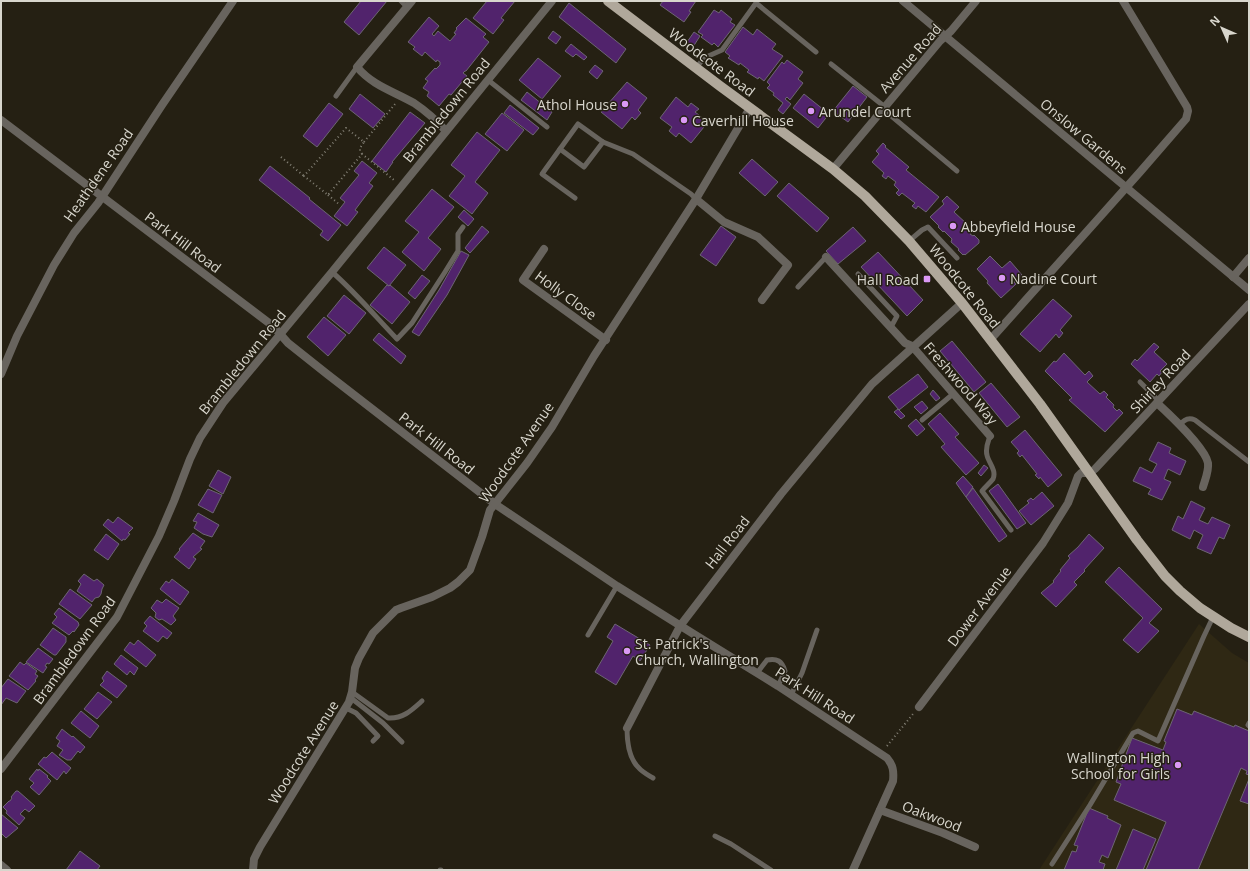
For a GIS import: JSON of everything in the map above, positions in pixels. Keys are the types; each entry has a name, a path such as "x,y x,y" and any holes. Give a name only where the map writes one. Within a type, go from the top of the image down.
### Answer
{"main road":[{"name":"Woodcote Road","path":"608,1 833,169 865,196 909,241 962,303 1036,398 1165,576 1187,597 1213,617 1249,637"}],"street":[{"name":"Heathdene Road","path":"1,374 17,336 54,265 74,234 98,203 101,196 233,1"},
{"name":"Brambledown Road","path":"1,769 117,617 159,536 200,438 223,403 332,272 552,1"},
{"name":"Onslow Gardens","path":"904,1 1249,290"},
{"name":"Avenue Road","path":"833,169 940,41 976,1"},
{"path":"990,340 1186,119 1188,111 1123,1"},
{"path":"407,3 357,67 365,76 422,108 436,120 446,132"},
{"name":"Woodcote Avenue","path":"253,870 254,859 260,847 346,708 352,695 359,658 370,639 396,610 432,597 450,588 470,570 490,510 527,463 552,427 696,199 750,108"},
{"name":"Park Hill Road","path":"1,120 273,326 288,343 495,504 617,586 778,686 881,754"},
{"path":"696,199 724,222 758,237 788,265 762,300"},
{"name":"Holly Close","path":"544,249 523,280 606,340"},
{"name":"Freshwood Way","path":"826,257 905,343 912,346 990,436"},
{"path":"1233,278 1249,258"},
{"name":"Hall Road","path":"627,728 680,626 781,494 872,384 912,346 962,303"},
{"name":"Shirley Road","path":"1090,473 1248,305"},
{"path":"1158,402 1180,424 1205,455 1208,461 1208,468 1203,488"},
{"name":"Dower Avenue","path":"919,707 1043,543 1068,503 1078,476 1081,473 1090,473"},
{"path":"853,870 890,788 894,775 892,765 881,754"},
{"name":"Oakwood","path":"880,810 975,847"},
{"path":"1,865 7,870"}],"lane":[{"path":"696,68 704,58 722,50 755,2 816,52"},
{"path":"831,64 957,171"},
{"path":"336,96 357,67"},
{"path":"488,80 547,127"},
{"path":"575,198 542,174 578,124 602,142 633,154 696,199"},
{"path":"560,149 584,167 602,142"},
{"path":"332,272 352,290 397,339 412,323 458,251 458,234 463,227"},
{"path":"909,241 928,227 957,258"},
{"path":"798,287 826,257"},
{"path":"858,274 897,316 891,327"},
{"path":"1140,382 1158,402"},
{"path":"922,420 953,394"},
{"path":"1180,424 1186,419 1190,418 1195,420 1249,462"},
{"path":"990,436 986,447 986,453 994,474 993,478 982,491 1010,530"},
{"path":"588,635 617,586"},
{"path":"1052,864 1074,831 1133,733 1138,731 1158,741 1213,617"},
{"path":"791,695 802,673 817,630"},
{"path":"757,673 767,660 777,660 781,662 785,671 778,686"},
{"path":"352,695 388,718 395,719 406,715 422,701"},
{"path":"352,695 402,742"},
{"path":"346,708 356,713 378,736 373,741"},
{"path":"627,728 629,747 635,764 639,769 653,778"},
{"path":"715,836 731,844 770,870"}],"path":[{"path":"400,96 364,142 360,148 360,151 402,185"},
{"path":"304,176 346,128 364,142"},
{"path":"328,195 362,154"},
{"path":"281,157 340,205"},
{"path":"881,754 919,707"}],"shaded area":[{"name":"Wallington High School for Girls","path":"1199,624 1232,653 1249,663 1249,870 1039,870"}],"building":[{"path":"361,1 387,1 359,35 344,22"},
{"path":"487,1 515,1 501,18 504,20 493,34 473,18"},
{"path":"663,1 696,1 684,22 660,5"},
{"path":"569,3 626,49 616,63 559,17"},
{"path":"714,10 719,13 721,10 732,19 730,22 735,25 718,47 714,43 712,45 701,37 703,35 698,32"},
{"path":"429,17 439,26 432,34 434,36 438,31 450,41 456,34 454,33 457,29 456,28 466,18 486,34 483,37 489,42 463,73 467,76 451,95 449,94 439,106 427,96 429,92 423,88 428,81 425,79 435,68 436,69 440,65 440,62 437,60 436,62 425,52 422,56 413,49 415,47 408,42"},
{"path":"743,27 753,35 757,29 776,44 772,49 783,56 764,81 747,72 749,70 740,63 739,65 728,58 730,56 725,52"},
{"path":"553,31 561,37 556,44 548,38"},
{"path":"694,32 700,36 693,47 687,42"},
{"path":"571,44 587,57 584,60 576,54 573,57 565,51"},
{"path":"538,58 561,76 542,99 519,80"},
{"path":"787,60 803,72 798,79 803,83 790,100 787,97 785,99 791,104 783,114 778,110 783,103 767,88 770,85 767,82 782,62 784,64"},
{"path":"595,65 603,71 597,79 589,72"},
{"name":"Athol House","path":"627,82 647,98 638,110 641,113 635,120 632,117 622,129 601,112"},
{"path":"853,86 867,97 848,122 833,111"},
{"path":"527,92 552,112 547,120 521,100"},
{"path":"360,94 385,114 373,128 349,109"},
{"name":"Arundel Court","path":"804,94 829,114 818,128 793,108"},
{"name":"Caverhill House","path":"676,97 688,107 691,103 699,109 695,112 708,122 691,143 679,133 676,137 669,131 672,127 660,118"},
{"path":"329,103 343,114 317,147 303,136"},
{"path":"510,105 539,128 533,135 504,113"},
{"path":"410,112 425,123 392,162 386,172 372,161"},
{"path":"502,113 524,130 507,151 485,134"},
{"path":"477,132 500,150 475,182 488,193 472,214 449,196 465,176 451,165"},
{"path":"883,143 886,146 885,147 909,167 906,170 939,197 926,212 918,206 916,209 912,206 915,203 902,193 899,196 896,193 899,190 894,185 896,182 888,176 886,179 882,176 884,173 872,162 879,154 876,151"},
{"path":"752,159 778,182 765,196 739,173"},
{"path":"362,161 377,173 369,183 373,186 355,210 358,212 347,226 334,216 345,202 340,198 359,175 354,171"},
{"path":"270,166 341,225 328,241 320,235 323,231 259,180"},
{"path":"789,183 829,218 817,232 777,196"},
{"path":"432,189 454,207 428,238 441,249 424,271 402,252 419,232 405,221"},
{"name":"Abbeyfield House","path":"947,196 959,207 954,212 968,225 966,227 972,232 970,234 973,236 974,235 979,240 979,243 965,255 958,250 959,249 951,242 952,239 938,227 939,226 930,217 944,204 942,201"},
{"path":"464,210 474,219 468,226 458,217"},
{"path":"482,226 489,232 470,253 465,248"},
{"path":"721,226 736,237 716,266 700,255"},
{"path":"853,227 866,241 838,264 826,251"},
{"path":"384,247 406,265 389,286 367,268"},
{"path":"461,251 469,255 447,295 419,336 412,332 439,290"},
{"path":"878,252 923,300 907,316 861,267"},
{"name":"Nadine Court","path":"990,256 1002,268 1010,261 1022,275 1014,282 1016,284 1001,298 987,283 988,281 977,269"},
{"path":"422,275 430,281 415,299 408,293"},
{"path":"387,285 390,285 410,302 392,324 370,305"},
{"path":"344,295 366,313 349,334 327,316"},
{"path":"1053,299 1072,316 1060,330 1063,333 1059,338 1056,334 1040,352 1020,334"},
{"path":"324,317 346,335 328,356 307,337"},
{"path":"379,333 406,356 401,364 373,340"},
{"path":"952,341 986,382 974,392 940,351"},
{"path":"1154,343 1159,347 1154,352 1167,364 1160,371 1162,372 1159,376 1157,374 1150,382 1131,364 1135,359 1137,361"},
{"path":"1064,353 1085,375 1089,371 1093,376 1087,382 1100,394 1104,391 1108,395 1106,397 1114,405 1113,407 1117,411 1119,409 1123,413 1105,432 1069,400 1072,398 1045,371"},
{"path":"918,374 928,387 899,410 888,397"},
{"path":"991,383 1020,417 1007,427 979,393"},
{"path":"933,390 940,398 936,401 930,394"},
{"path":"922,401 928,408 921,414 914,407"},
{"path":"898,409 905,416 901,419 894,412"},
{"path":"940,413 959,434 955,437 979,463 966,475 941,447 945,444 928,424"},
{"path":"916,419 925,429 917,436 908,426"},
{"path":"1025,430 1062,475 1048,487 1040,477 1039,479 1035,475 1037,474 1022,455 1020,457 1017,453 1019,451 1011,442"},
{"path":"1158,442 1171,448 1169,453 1186,461 1180,475 1168,469 1164,479 1171,482 1162,500 1148,494 1151,489 1133,481 1140,467 1152,473 1157,464 1149,460"},
{"path":"984,465 988,468 981,476 978,473"},
{"path":"218,470 231,477 223,494 209,486"},
{"path":"963,476 973,487 966,497 956,483"},
{"path":"998,484 1026,523 1017,529 989,491"},
{"path":"973,488 1007,536 999,542 966,497"},
{"path":"208,489 222,495 213,513 198,505"},
{"path":"1042,492 1054,506 1031,525 1019,511 1029,503 1027,501 1031,498 1033,500"},
{"path":"1191,501 1205,508 1199,520 1208,524 1212,517 1230,525 1224,539 1219,537 1211,554 1197,548 1203,535 1194,530 1190,539 1172,530 1178,516 1183,519"},
{"path":"198,513 219,525 212,537 203,534 194,528 197,522 193,521"},
{"path":"118,517 133,528 128,533 130,534 125,540 123,539 122,541 103,525 108,519 113,523"},
{"path":"193,533 205,541 200,548 202,549 193,557 196,559 189,569 174,557"},
{"path":"106,534 119,544 108,560 94,550"},
{"path":"1089,534 1104,548 1074,582 1077,585 1056,607 1041,593 1054,582 1053,581 1061,571 1060,570 1070,558 1068,556"},
{"path":"1119,567 1162,609 1149,623 1159,631 1138,653 1123,640 1143,618 1105,582"},
{"path":"84,574 94,581 97,579 104,585 99,597 95,598 92,602 77,591 81,584 78,581"},
{"path":"172,579 189,592 180,605 160,589 166,581 169,583"},
{"path":"70,589 92,605 80,619 59,604"},
{"path":"166,599 179,608 173,616 176,620 171,625 162,619 159,620 155,617 156,613 151,608 157,600 162,603"},
{"path":"59,608 78,622 79,625 74,632 73,631 69,635 52,623 57,617 54,614"},
{"path":"150,616 172,633 167,639 163,636 158,642 143,631 147,626 144,623"},
{"name":"St. Patrick's Church, Wallington","path":"615,624 650,645 640,661 633,656 616,685 595,672 613,641 607,637"},
{"path":"53,628 66,637 66,642 56,655 40,645"},
{"path":"138,640 156,655 146,667 124,650 130,642 134,645"},
{"path":"38,648 53,659 49,664 47,663 45,666 47,667 43,673 26,662"},
{"path":"121,655 138,668 134,675 130,671 127,675 114,664"},
{"path":"20,662 24,665 26,663 37,671 35,674 38,676 35,680 36,681 28,690 9,676"},
{"path":"107,671 127,686 117,698 100,685 104,681 102,678"},
{"path":"8,679 26,691 17,703 6,698 1,705 1,688"},
{"path":"98,692 112,702 97,719 84,709"},
{"path":"1177,709 1192,715 1194,711 1234,727 1235,725 1249,731 1249,775 1246,774 1247,771 1241,768 1198,870 1146,870 1166,822 1114,800 1121,784 1116,782 1132,738 1163,750 1166,742 1164,741"},
{"path":"81,711 99,726 90,738 71,723"},
{"path":"62,729 72,737 73,736 85,747 80,753 78,751 71,760 67,760 59,755 63,750 57,746 60,741 56,738"},
{"path":"52,752 71,768 66,774 64,771 57,780 38,764 44,757 46,758"},
{"path":"37,769 48,776 47,777 51,781 39,795 30,787 34,783 29,779"},
{"path":"1249,779 1249,804 1240,801"},
{"path":"16,791 18,791 35,806 29,812 25,809 20,814 25,818 19,825 6,813 7,811 3,807 10,801 12,798 11,797"},
{"path":"1089,808 1108,816 1107,818 1121,825 1108,858 1102,855 1099,862 1105,864 1103,870 1064,870 1072,851 1076,852 1078,846 1074,845"},
{"path":"1,814 18,828 6,838 1,833"},
{"path":"1133,829 1156,839 1143,870 1116,870"},
{"path":"80,851 100,866 97,870 66,870"}],"place":[{"name":"Athol House","path":"625,104"},
{"name":"Arundel Court","path":"811,111"},
{"name":"Caverhill House","path":"684,120"},
{"name":"Abbeyfield House","path":"953,226"},
{"name":"Nadine Court","path":"1002,278"},
{"name":"Hall Road","path":"927,279"},
{"name":"St. Patrick's Church, Wallington","path":"627,651"},
{"name":"Wallington High School for Girls","path":"1178,765"}]}
